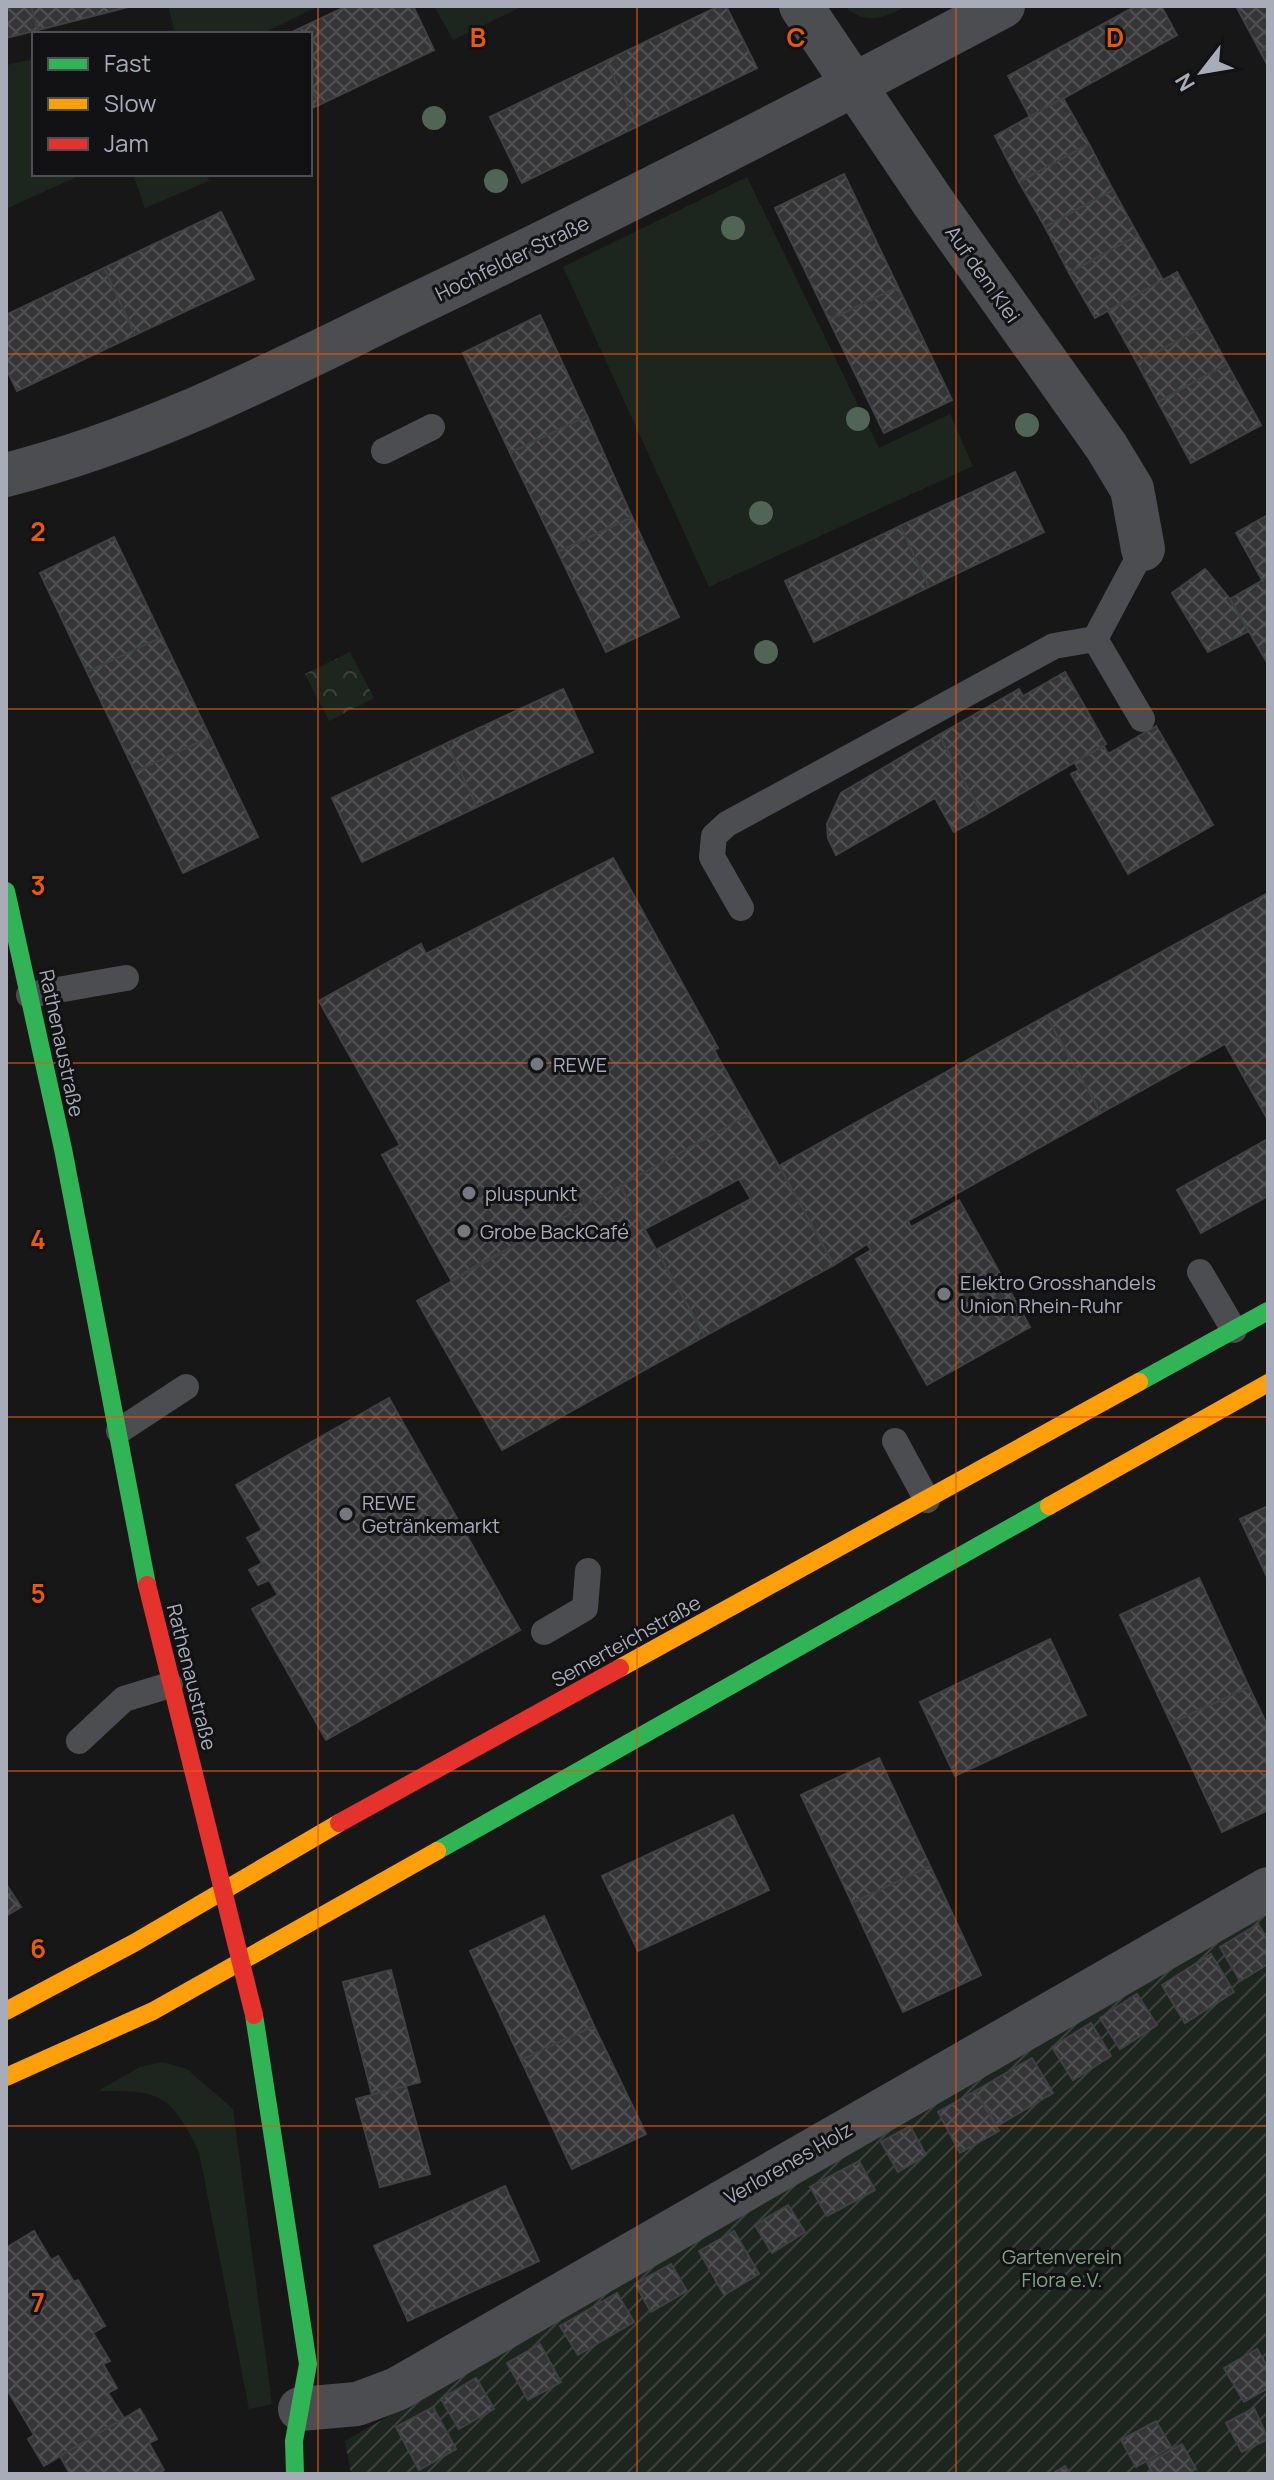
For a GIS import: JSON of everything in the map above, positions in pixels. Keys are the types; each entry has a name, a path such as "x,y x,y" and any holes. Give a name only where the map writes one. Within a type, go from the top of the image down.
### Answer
{"main road":[{"name":"Rathenaustraße","path":"6,891 119,1431 135,1531 170,1685 261,2043 308,2364 294,2441 295,2474"},
{"name":"Semerteichstraße","path":"6,2011 1268,1311"},
{"path":"6,2077 153,2011 1268,1383"}],"street":[{"name":"Auf dem Klei","path":"801,6 853,86 1106,446 1132,489 1143,549"},
{"name":"Hochfelder Straße","path":"6,475 97,450 203,408 576,228 1003,6"},
{"name":"Verlorenes Holz","path":"300,2409 357,2404 397,2389 1268,1889"}],"lane":[{"path":"384,451 432,427"},
{"path":"1095,639 1143,549"},
{"path":"1095,639 1142,719"},
{"path":"741,908 712,857 714,836 727,824 1054,646 1095,639"},
{"path":"29,995 126,978"},
{"path":"1200,1272 1234,1330"},
{"path":"119,1431 186,1387"},
{"path":"895,1441 927,1500"},
{"path":"544,1632 585,1608 588,1571"},
{"path":"79,1741 124,1699 170,1685"}],"green space":[{"path":"168,6 319,6 266,32 165,32 174,30"},
{"path":"434,6 523,6 453,40"},
{"path":"844,6 907,6 891,14 868,18"},
{"path":"32,59 32,176 79,176 6,209 6,65"},
{"path":"134,176 207,176 209,181 145,208"},
{"path":"747,177 879,448 950,414 973,466 709,587 563,267"},
{"path":"350,652 374,698 329,721 305,674"},
{"name":"Gartenverein Flora e.V.","path":"1268,1911 1268,2474 351,2474 345,2441"},
{"path":"162,2062 187,2069 233,2109 272,2404 249,2409 199,2152 189,2133 162,2099 136,2092 98,2091 140,2067"}],"building":[{"path":"6,6 31,6 38,30 6,38"},
{"path":"31,6 132,6 38,30"},
{"path":"347,6 413,6 434,50 319,105 312,89 312,32 292,32"},
{"path":"719,6 726,6 757,68 638,126 606,61"},
{"path":"1136,6 1161,6 1177,35 1030,117 1008,76"},
{"path":"1236,6 1268,6 1268,47 1260,51"},
{"path":"1268,47 1268,66 1260,51"},
{"path":"606,61 638,126 522,183 490,117"},
{"path":"312,89 319,105 312,108"},
{"path":"1063,98 1089,144 1019,182 995,136"},
{"path":"1089,144 1113,190 1045,227 1019,182"},
{"path":"844,174 898,287 829,320 775,208"},
{"path":"1113,190 1138,235 1069,273 1045,227"},
{"path":"221,212 254,279 135,335 104,268"},
{"path":"1138,235 1163,280 1095,318 1069,273"},
{"path":"104,268 135,335 17,391 6,368 6,315"},
{"path":"1177,272 1206,325 1137,363 1108,311"},
{"path":"898,287 952,400 884,433 829,320"},
{"path":"540,315 587,416 510,453 463,353"},
{"path":"1206,325 1227,364 1158,402 1137,363"},
{"path":"1227,364 1261,425 1191,463 1158,402"},
{"path":"587,416 632,517 558,552 510,453"},
{"path":"1015,472 1044,532 929,587 900,526"},
{"path":"1268,515 1268,577 1262,580 1236,533"},
{"path":"632,517 679,617 606,652 558,552"},
{"path":"900,526 929,587 814,642 785,581"},
{"path":"114,537 162,637 87,672 40,573"},
{"path":"1205,569 1230,599 1249,631 1208,652 1172,593"},
{"path":"1268,577 1268,664 1230,599"},
{"path":"162,637 210,737 135,772 87,672"},
{"path":"1065,672 1106,744 983,816 939,735 1019,689 1023,696"},
{"path":"563,689 593,752 477,807 447,743"},
{"path":"1156,726 1213,825 1128,874 1071,774 1079,770 1074,762 1104,746 1108,754"},
{"path":"939,735 983,816 954,832 935,798 836,855 828,838 827,824 841,793"},
{"path":"210,737 258,837 183,873 135,772"},
{"path":"447,743 477,807 362,862 332,798"},
{"name":"REWE","path":"613,858 718,1048 714,1050 750,1114 451,1280 382,1155 400,1145 319,1001 421,944 426,954"},
{"path":"1268,893 1268,1120 1225,1044 1101,1113 1046,1016"},
{"path":"1046,1016 1101,1113 908,1221 911,1227 959,1200 1030,1327 927,1385 856,1259 871,1250 867,1244 834,1265 779,1166"},
{"path":"750,1114 834,1265 705,1336 656,1250 751,1199 739,1179 645,1229 620,1186"},
{"path":"1268,1139 1268,1196 1201,1233 1177,1190"},
{"path":"620,1186 705,1336 502,1450 417,1301"},
{"path":"389,1398 520,1630 326,1740 252,1609 278,1595 269,1580 258,1585 249,1570 262,1563 247,1538 262,1530 236,1485"},
{"path":"1268,1506 1268,1579 1240,1519"},
{"path":"1199,1578 1249,1687 1171,1723 1120,1615"},
{"path":"1050,1639 1086,1715 955,1776 920,1702"},
{"path":"1249,1687 1268,1727 1268,1810 1222,1832 1171,1723"},
{"path":"879,1758 930,1866 852,1903 801,1795"},
{"path":"733,1815 769,1890 638,1951 602,1876"},
{"path":"930,1866 981,1975 903,2012 852,1903"},
{"path":"6,1888 21,1907 6,1916"},
{"path":"544,1916 594,2026 521,2060 470,1951"},
{"path":"1258,1924 1268,1940 1268,1964 1240,1981 1220,1947"},
{"path":"1211,1954 1234,1992 1185,2023 1162,1985"},
{"path":"391,1970 420,2082 372,2095 343,1982"},
{"path":"1137,1994 1157,2025 1120,2049 1100,2018"},
{"path":"1091,2023 1111,2056 1073,2080 1052,2047"},
{"path":"594,2026 646,2134 572,2169 521,2060"},
{"path":"1032,2058 1053,2093 997,2126 975,2091"},
{"path":"406,2086 430,2174 380,2187 356,2099"},
{"path":"975,2091 999,2131 960,2153 938,2112"},
{"path":"910,2126 926,2155 898,2172 881,2142"},
{"path":"859,2161 875,2190 827,2216 810,2187"},
{"path":"505,2186 539,2261 408,2321 374,2246"},
{"path":"788,2205 805,2232 772,2253 755,2225"},
{"path":"34,2231 51,2260 58,2256 74,2282 78,2280 105,2326 93,2333 110,2361 103,2364 117,2388 108,2393 124,2418 44,2466 28,2439 34,2435 6,2388 6,2248"},
{"path":"734,2231 759,2274 724,2295 699,2251"},
{"path":"671,2264 687,2291 651,2312 635,2284"},
{"path":"617,2293 634,2322 578,2355 560,2326"},
{"path":"540,2344 561,2382 528,2400 507,2363"},
{"path":"1257,2349 1268,2367 1268,2388 1244,2402 1224,2368"},
{"path":"476,2378 494,2409 459,2429 441,2399"},
{"path":"433,2407 456,2449 419,2470 396,2427"},
{"path":"1254,2408 1268,2439 1242,2452 1226,2423"},
{"path":"140,2409 157,2439 149,2443 164,2470 158,2474 70,2474 60,2456"},
{"path":"1156,2421 1171,2447 1136,2467 1121,2440"},
{"path":"1182,2444 1196,2469 1187,2474 1153,2474 1147,2463"},
{"path":"1065,2466 1070,2474 1052,2474"}],"traffic: fast":[{"path":"6,891 63,1149 147,1585"},
{"path":"1139,1382 1268,1311"},
{"path":"437,1851 1049,1506"},
{"path":"254,2015 308,2364 294,2441 295,2474"}],"traffic: slow":[{"path":"620,1668 1139,1382"},
{"path":"1049,1506 1268,1383"},
{"path":"6,2011 134,1943 339,1823"},
{"path":"6,2077 153,2011 437,1851"}],"traffic: jam":[{"path":"147,1585 254,2015"},
{"path":"339,1823 620,1668"}],"place":[{"name":"REWE","path":"537,1064"},
{"name":"pluspunkt","path":"469,1193"},
{"name":"Grobe BackCafé","path":"464,1231"},
{"name":"Elektro Grosshandels Union Rhein-Ruhr","path":"944,1294"},
{"name":"REWE Getränkemarkt","path":"346,1514"}]}
